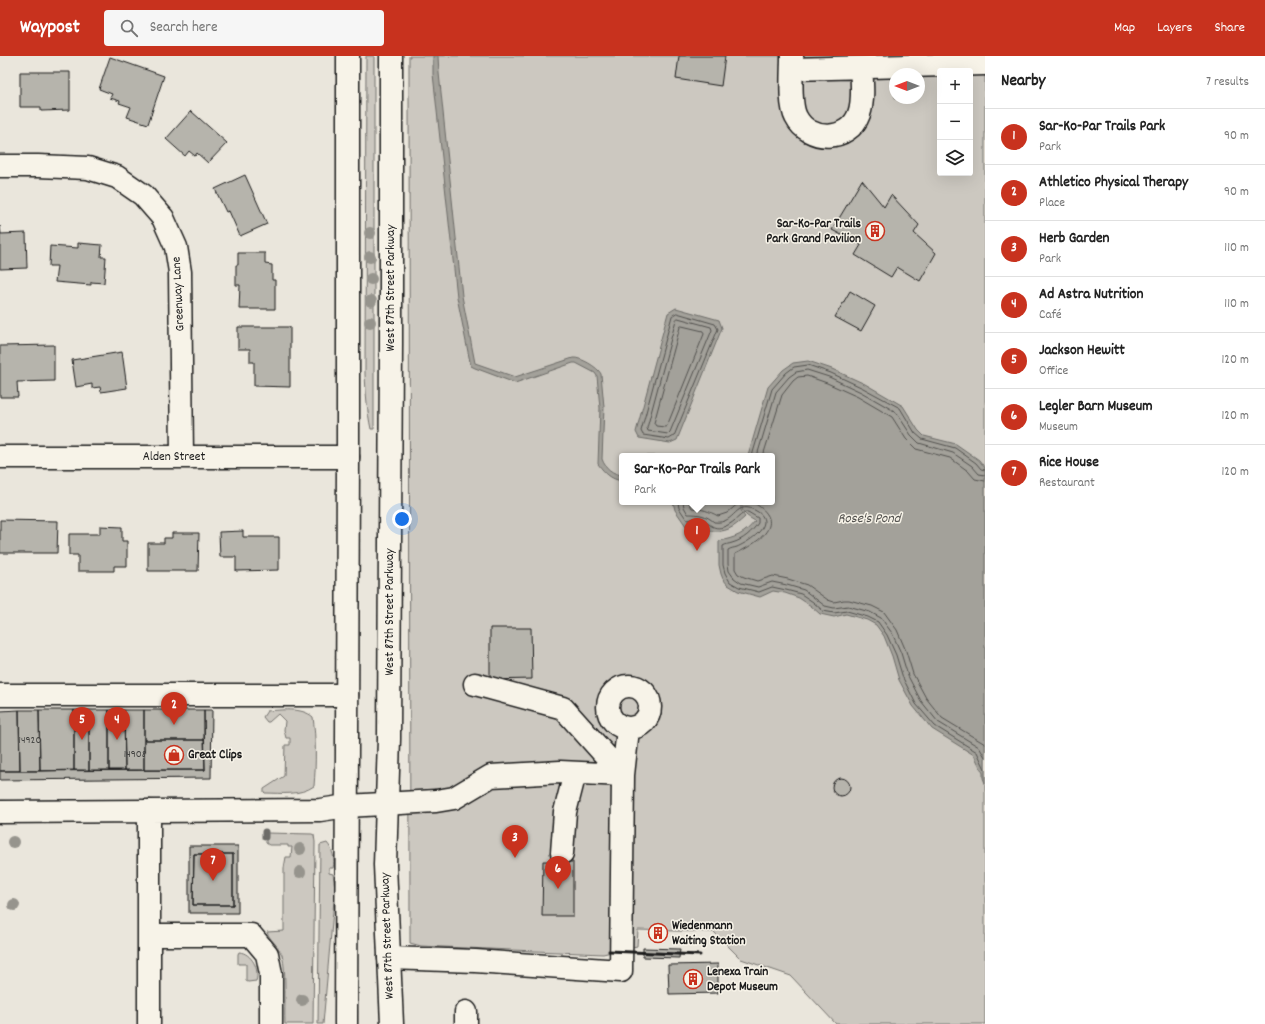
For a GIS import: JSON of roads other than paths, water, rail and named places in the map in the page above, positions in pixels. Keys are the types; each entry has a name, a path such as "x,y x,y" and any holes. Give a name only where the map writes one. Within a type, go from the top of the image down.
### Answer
{"main road":[{"path":"346,1024 348,56"},
{"name":"West 87th Street Parkway","path":"390,56 391,343 389,739 385,865 392,1024"},
{"path":"861,68 861,107 859,115 854,123 846,130 838,134 828,136 818,135 808,131 801,125 795,117 792,107 792,62 861,68 985,64"},
{"name":"Greenway Lane","path":"0,166 45,166 88,168 96,170 117,178 143,194 163,218 176,247 180,272 182,457"},
{"name":"Alden Street","path":"0,456 348,457"},
{"path":"475,684 563,708 623,775"},
{"path":"0,695 347,695"},
{"path":"389,958 475,961 621,971 623,775 628,729"},
{"path":"0,812 320,810 347,806 454,798 491,776 560,772 623,775"},
{"path":"562,853 565,812 575,773"},
{"path":"149,811 149,1024"},
{"path":"149,934 251,935 267,954 270,967 271,1024"}],"water":[{"path":"433,56 438,56 462,296 475,363 515,377 573,358 584,361 596,368 601,374 604,407 602,459 610,470 619,474 619,480 608,475 598,464 600,408 597,376 595,373 576,363 573,363 515,383 471,366 457,297 433,74"},
{"path":"676,308 719,320 722,328 677,440 670,443 639,438 636,432 668,313"},
{"name":"Rose's Pond","path":"808,361 832,369 865,384 903,406 918,430 924,436 956,444 979,460 985,468 985,783 983,773 974,755 932,729 913,706 899,680 884,636 876,625 867,620 846,614 834,617 820,614 799,598 785,593 773,591 760,597 738,591 728,585 723,579 719,565 719,541 739,535 755,521 747,516 742,510 742,505 775,505 775,453 749,453 768,387 783,370 793,363"},
{"name":"Rose's Pond","path":"674,505 741,505 742,512 745,517 729,529 709,531 704,526 695,523 686,526 675,510"}],"waterway":[{"path":"265,832 265,837"}],"railway":[{"path":"609,951 700,955"}],"place":[{"name":"Sar-Ko-Par Trails Park Grand Pavilion","path":"875,231"},
{"name":"Sar-Ko-Par Trails Park","path":"697,551"},
{"name":"Athletico Physical Therapy","path":"174,725"},
{"name":"Jackson Hewitt","path":"82,740"},
{"name":"Ad Astra Nutrition","path":"117,740"},
{"name":"Great Clips","path":"174,755"},
{"name":"Herb Garden","path":"515,858"},
{"name":"Rice House","path":"213,881"},
{"name":"Legler Barn Museum","path":"558,889"},
{"name":"Wiedenmann Waiting Station","path":"658,933"},
{"name":"Lenexa Train Depot Museum","path":"693,979"}]}
